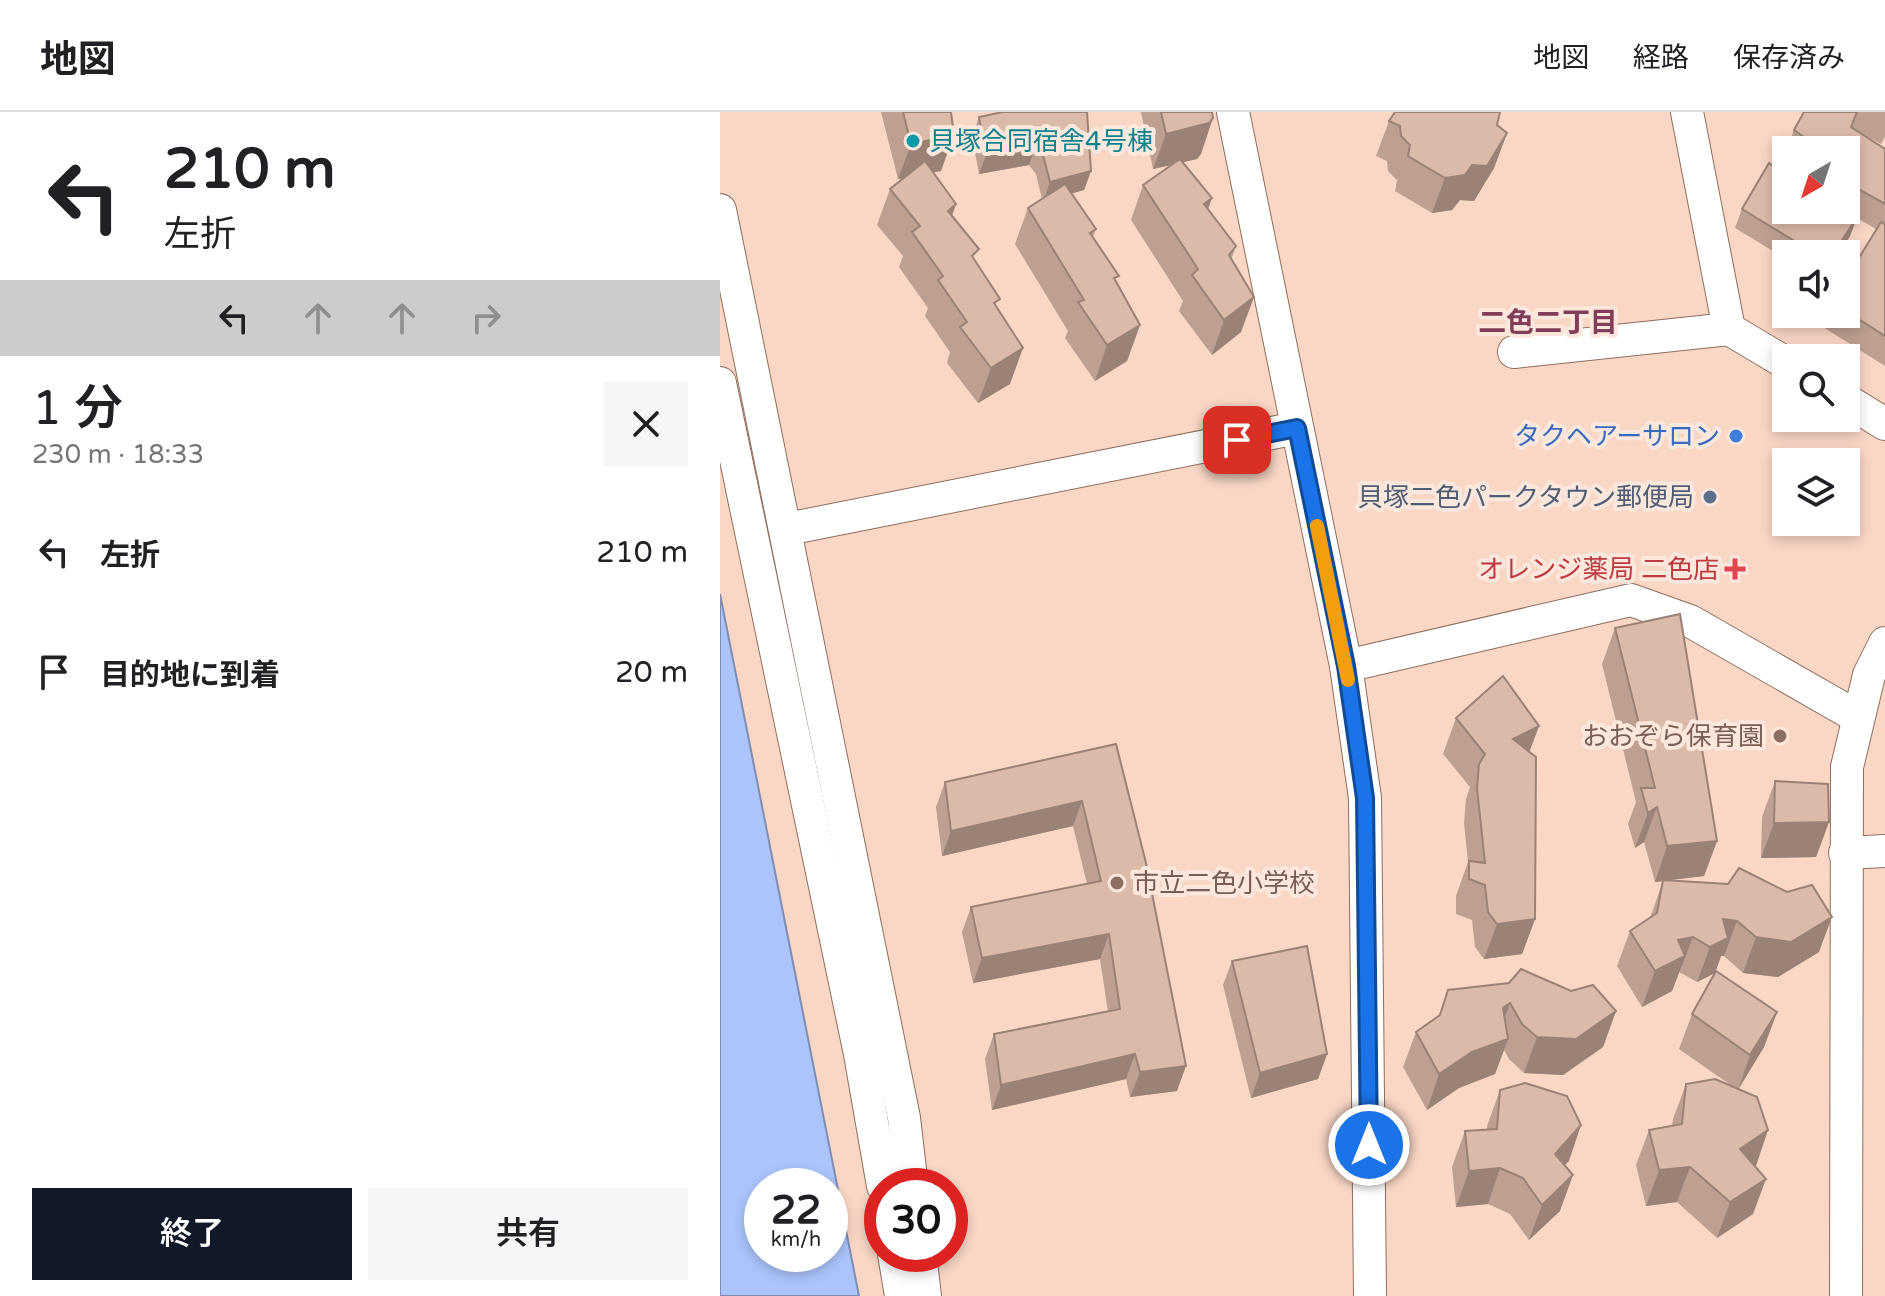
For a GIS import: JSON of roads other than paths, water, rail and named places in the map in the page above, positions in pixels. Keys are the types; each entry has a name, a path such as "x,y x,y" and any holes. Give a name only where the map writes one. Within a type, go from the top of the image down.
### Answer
{"street":[{"path":"1233,112 1346,666 1365,798 1370,1296"},
{"path":"1687,112 1729,329"},
{"path":"720,210 904,1118 910,1168"},
{"path":"1514,352 1729,329 1772,355"},
{"path":"720,383 860,1054 880,1168"},
{"path":"1860,409 1885,424"},
{"path":"787,529 1297,428"},
{"path":"1346,666 1631,600 1690,621 1856,716"},
{"path":"1846,1296 1847,767 1856,716 1869,675 1885,643"},
{"path":"1845,853 1885,851"},
{"path":"897,1272 901,1296"},
{"path":"922,1272 925,1296"}],"water":[{"path":"720,594 834,1168 744,1168 744,1272 848,1272 848,1240 859,1296 720,1296"}],"place":[{"name":"貝塚合同宿舎4号棟","path":"913,141"},
{"name":"タクヘアーサロン","path":"1736,436"},
{"name":"貝塚二色パークタウン郵便局","path":"1710,497"},
{"name":"オレンジ薬局 二色店","path":"1735,569"},
{"name":"おおぞら保育園","path":"1780,736"},
{"name":"市立二色小学校","path":"1117,883"}],"district":[{"name":"二色二丁目","path":"1548,323"}]}
